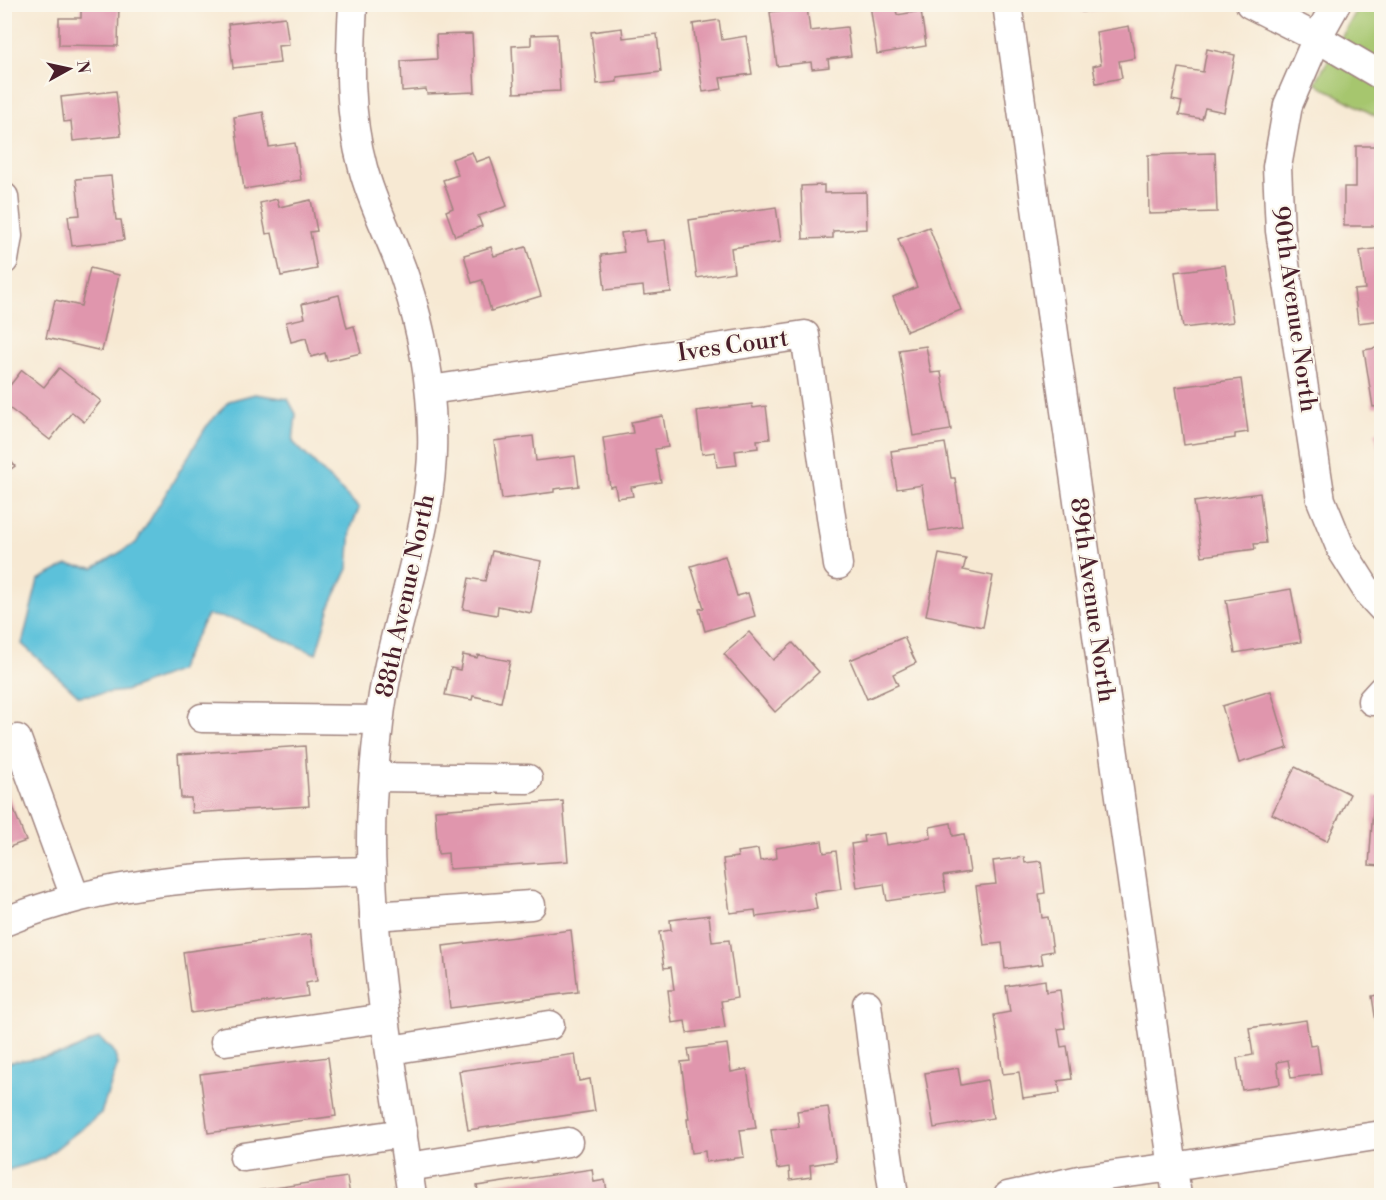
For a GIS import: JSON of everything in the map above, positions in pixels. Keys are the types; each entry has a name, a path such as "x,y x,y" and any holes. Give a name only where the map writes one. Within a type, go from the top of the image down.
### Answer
{"street":[{"name":"88th Avenue North","path":"353,4 351,103 363,168 406,280 423,345 430,390 433,435 431,480 418,545 400,613 379,720 374,777 371,871 385,1018 412,1196"},
{"name":"89th Avenue North","path":"1007,4 1177,1196"},
{"path":"1250,4 1317,38 1382,76"},
{"name":"90th Avenue North","path":"1336,4 1317,38 1288,105 1277,167 1280,231 1321,500 1341,549 1370,595 1382,608"},
{"path":"4,197 8,236 4,260"},
{"name":"Ives Court","path":"430,390 805,335 838,565"},
{"path":"201,718 379,720"},
{"path":"17,739 75,897"},
{"path":"374,777 528,779"},
{"path":"4,922 75,897 145,882 211,876 371,871"},
{"path":"374,916 531,905"},
{"path":"867,1004 894,1196"},
{"path":"225,1041 385,1018"},
{"path":"390,1050 550,1025"},
{"path":"244,1157 403,1133"},
{"path":"1008,1196 1084,1179 1382,1135"},
{"path":"408,1167 568,1142"}],"green space":[{"path":"1360,5 1381,5 1381,119 1315,83"}],"water":[{"path":"255,394 288,399 296,414 293,442 359,508 351,528 348,569 331,603 316,654 237,620 207,615 178,671 125,691 79,696 22,644 38,580 67,565 94,568 136,543 206,427 229,401"},
{"path":"99,1038 113,1050 118,1064 101,1113 43,1159 5,1171 5,1063 67,1053"}],"building":[{"path":"81,4 119,4 118,46 59,45 59,18 81,18"},
{"path":"870,4 895,4 897,15 921,11 926,46 877,54"},
{"path":"1081,4 1115,4 1116,7 1082,12"},
{"path":"807,7 810,31 847,27 851,56 828,59 829,67 812,69 811,62 777,66 770,12"},
{"path":"285,17 289,45 278,46 280,63 233,68 228,24"},
{"path":"719,20 722,40 746,36 752,74 720,78 722,89 703,92 693,24"},
{"path":"1129,26 1135,58 1119,61 1122,78 1096,83 1093,66 1101,64 1096,32"},
{"path":"622,28 623,38 657,34 661,72 617,77 617,82 597,84 591,32"},
{"path":"472,34 475,92 427,94 426,89 402,91 401,61 437,59 436,35"},
{"path":"557,34 560,91 514,93 512,46 531,45 531,35"},
{"path":"1207,49 1235,55 1224,112 1205,108 1202,119 1179,115 1182,102 1172,100 1179,68 1203,72"},
{"path":"116,91 121,136 73,141 71,121 64,122 61,97"},
{"path":"263,112 269,147 295,143 301,180 244,189 234,117"},
{"path":"1356,146 1382,146 1382,226 1344,226 1344,187 1356,187"},
{"path":"472,152 476,162 490,157 507,206 478,216 482,226 455,236 446,211 453,208 443,180 458,175 452,159"},
{"path":"1215,153 1217,212 1149,214 1148,155"},
{"path":"111,176 116,220 121,220 124,240 72,246 68,216 80,215 76,179"},
{"path":"824,185 824,193 866,192 867,229 833,231 833,238 803,239 801,186"},
{"path":"277,199 279,207 311,200 317,231 310,232 317,269 281,276 272,233 266,234 260,203"},
{"path":"776,207 781,241 731,248 734,272 697,278 689,220"},
{"path":"929,227 961,310 907,331 893,297 917,287 898,239"},
{"path":"645,230 646,242 665,240 671,292 644,295 643,286 605,290 601,255 624,252 621,233"},
{"path":"491,247 494,256 526,247 541,296 491,311 482,280 472,283 464,255"},
{"path":"1382,248 1382,320 1358,323 1354,290 1365,289 1360,251"},
{"path":"1225,265 1233,322 1183,328 1175,272"},
{"path":"90,268 119,275 102,351 46,338 55,300 81,306"},
{"path":"339,295 347,328 354,326 361,353 327,361 325,353 311,357 306,338 291,342 286,322 305,318 302,304"},
{"path":"926,346 931,373 941,372 951,430 913,436 899,350"},
{"path":"1382,347 1382,406 1373,407 1364,350"},
{"path":"59,368 101,401 84,422 72,412 50,440 4,404 4,393 22,370 44,387"},
{"path":"1241,379 1248,432 1235,434 1235,438 1184,445 1176,387"},
{"path":"752,404 753,408 766,406 770,439 757,440 758,448 735,451 737,465 717,467 715,452 702,454 697,411"},
{"path":"663,416 668,447 655,449 661,482 631,487 633,496 617,498 615,486 610,487 603,438 633,433 631,422"},
{"path":"1382,431 1382,460 1380,460 1375,432"},
{"path":"533,436 536,461 575,456 579,486 502,499 494,441"},
{"path":"945,443 951,478 955,478 962,526 929,531 922,485 897,489 891,451"},
{"path":"4,453 15,466 4,474"},
{"path":"1260,493 1266,543 1254,544 1255,549 1202,556 1194,502"},
{"path":"492,551 541,561 531,613 498,606 497,615 463,609 469,578 485,581"},
{"path":"939,554 966,559 963,570 993,576 983,627 926,615"},
{"path":"725,556 737,596 748,593 755,616 705,631 699,609 704,608 691,566"},
{"path":"1291,589 1301,642 1235,653 1226,600"},
{"path":"749,632 773,660 793,643 819,672 775,712 724,654"},
{"path":"904,637 916,663 893,674 898,685 867,699 850,660"},
{"path":"463,655 477,658 478,655 510,661 501,702 473,696 472,700 445,695 451,668 460,670"},
{"path":"1271,691 1288,748 1239,763 1222,706"},
{"path":"305,746 309,806 192,813 191,798 181,798 178,754"},
{"path":"1295,767 1350,794 1327,841 1272,814"},
{"path":"4,784 26,841 4,849"},
{"path":"1374,796 1382,797 1382,866 1369,865"},
{"path":"563,801 568,861 449,869 448,853 438,854 435,810"},
{"path":"951,823 953,836 964,834 970,872 943,876 946,892 887,901 884,884 857,888 851,844 864,842 863,836 884,833 886,845 931,838 930,827"},
{"path":"822,841 824,853 836,851 841,889 814,893 817,909 756,917 755,910 730,913 723,859 738,857 737,852 758,849 760,861 777,858 776,848"},
{"path":"1024,857 1025,863 1041,861 1045,893 1039,894 1042,918 1048,917 1053,951 1041,953 1043,964 1005,969 1002,943 984,945 976,886 996,884 993,861"},
{"path":"709,915 712,942 729,940 737,998 721,1001 725,1028 687,1033 685,1021 672,1023 668,990 674,990 671,967 664,968 659,932 671,930 670,920"},
{"path":"571,930 578,992 450,1008 443,946"},
{"path":"311,934 317,981 306,983 308,996 191,1013 183,952"},
{"path":"1045,980 1046,992 1060,990 1065,1028 1058,1029 1061,1047 1067,1046 1072,1079 1058,1081 1060,1093 1023,1098 1019,1072 1003,1074 994,1015 1010,1012 1006,986"},
{"path":"1382,994 1382,1049 1380,1049 1372,996"},
{"path":"1306,1020 1310,1046 1317,1045 1321,1074 1291,1078 1288,1060 1277,1062 1280,1084 1242,1090 1237,1058 1253,1055 1249,1028"},
{"path":"727,1044 731,1072 747,1069 756,1128 740,1130 744,1157 706,1162 705,1151 691,1153 681,1062 690,1061 688,1049"},
{"path":"575,1054 579,1081 590,1079 595,1111 468,1130 459,1071"},
{"path":"328,1057 336,1116 208,1133 200,1074"},
{"path":"958,1068 961,1085 987,1080 993,1118 934,1128 925,1073"},
{"path":"828,1107 836,1161 810,1165 811,1177 790,1180 789,1167 777,1169 771,1130 799,1127 797,1111"},
{"path":"592,1169 594,1182 605,1180 608,1196 479,1196 477,1186"},
{"path":"347,1177 350,1196 236,1196 236,1194"}]}
